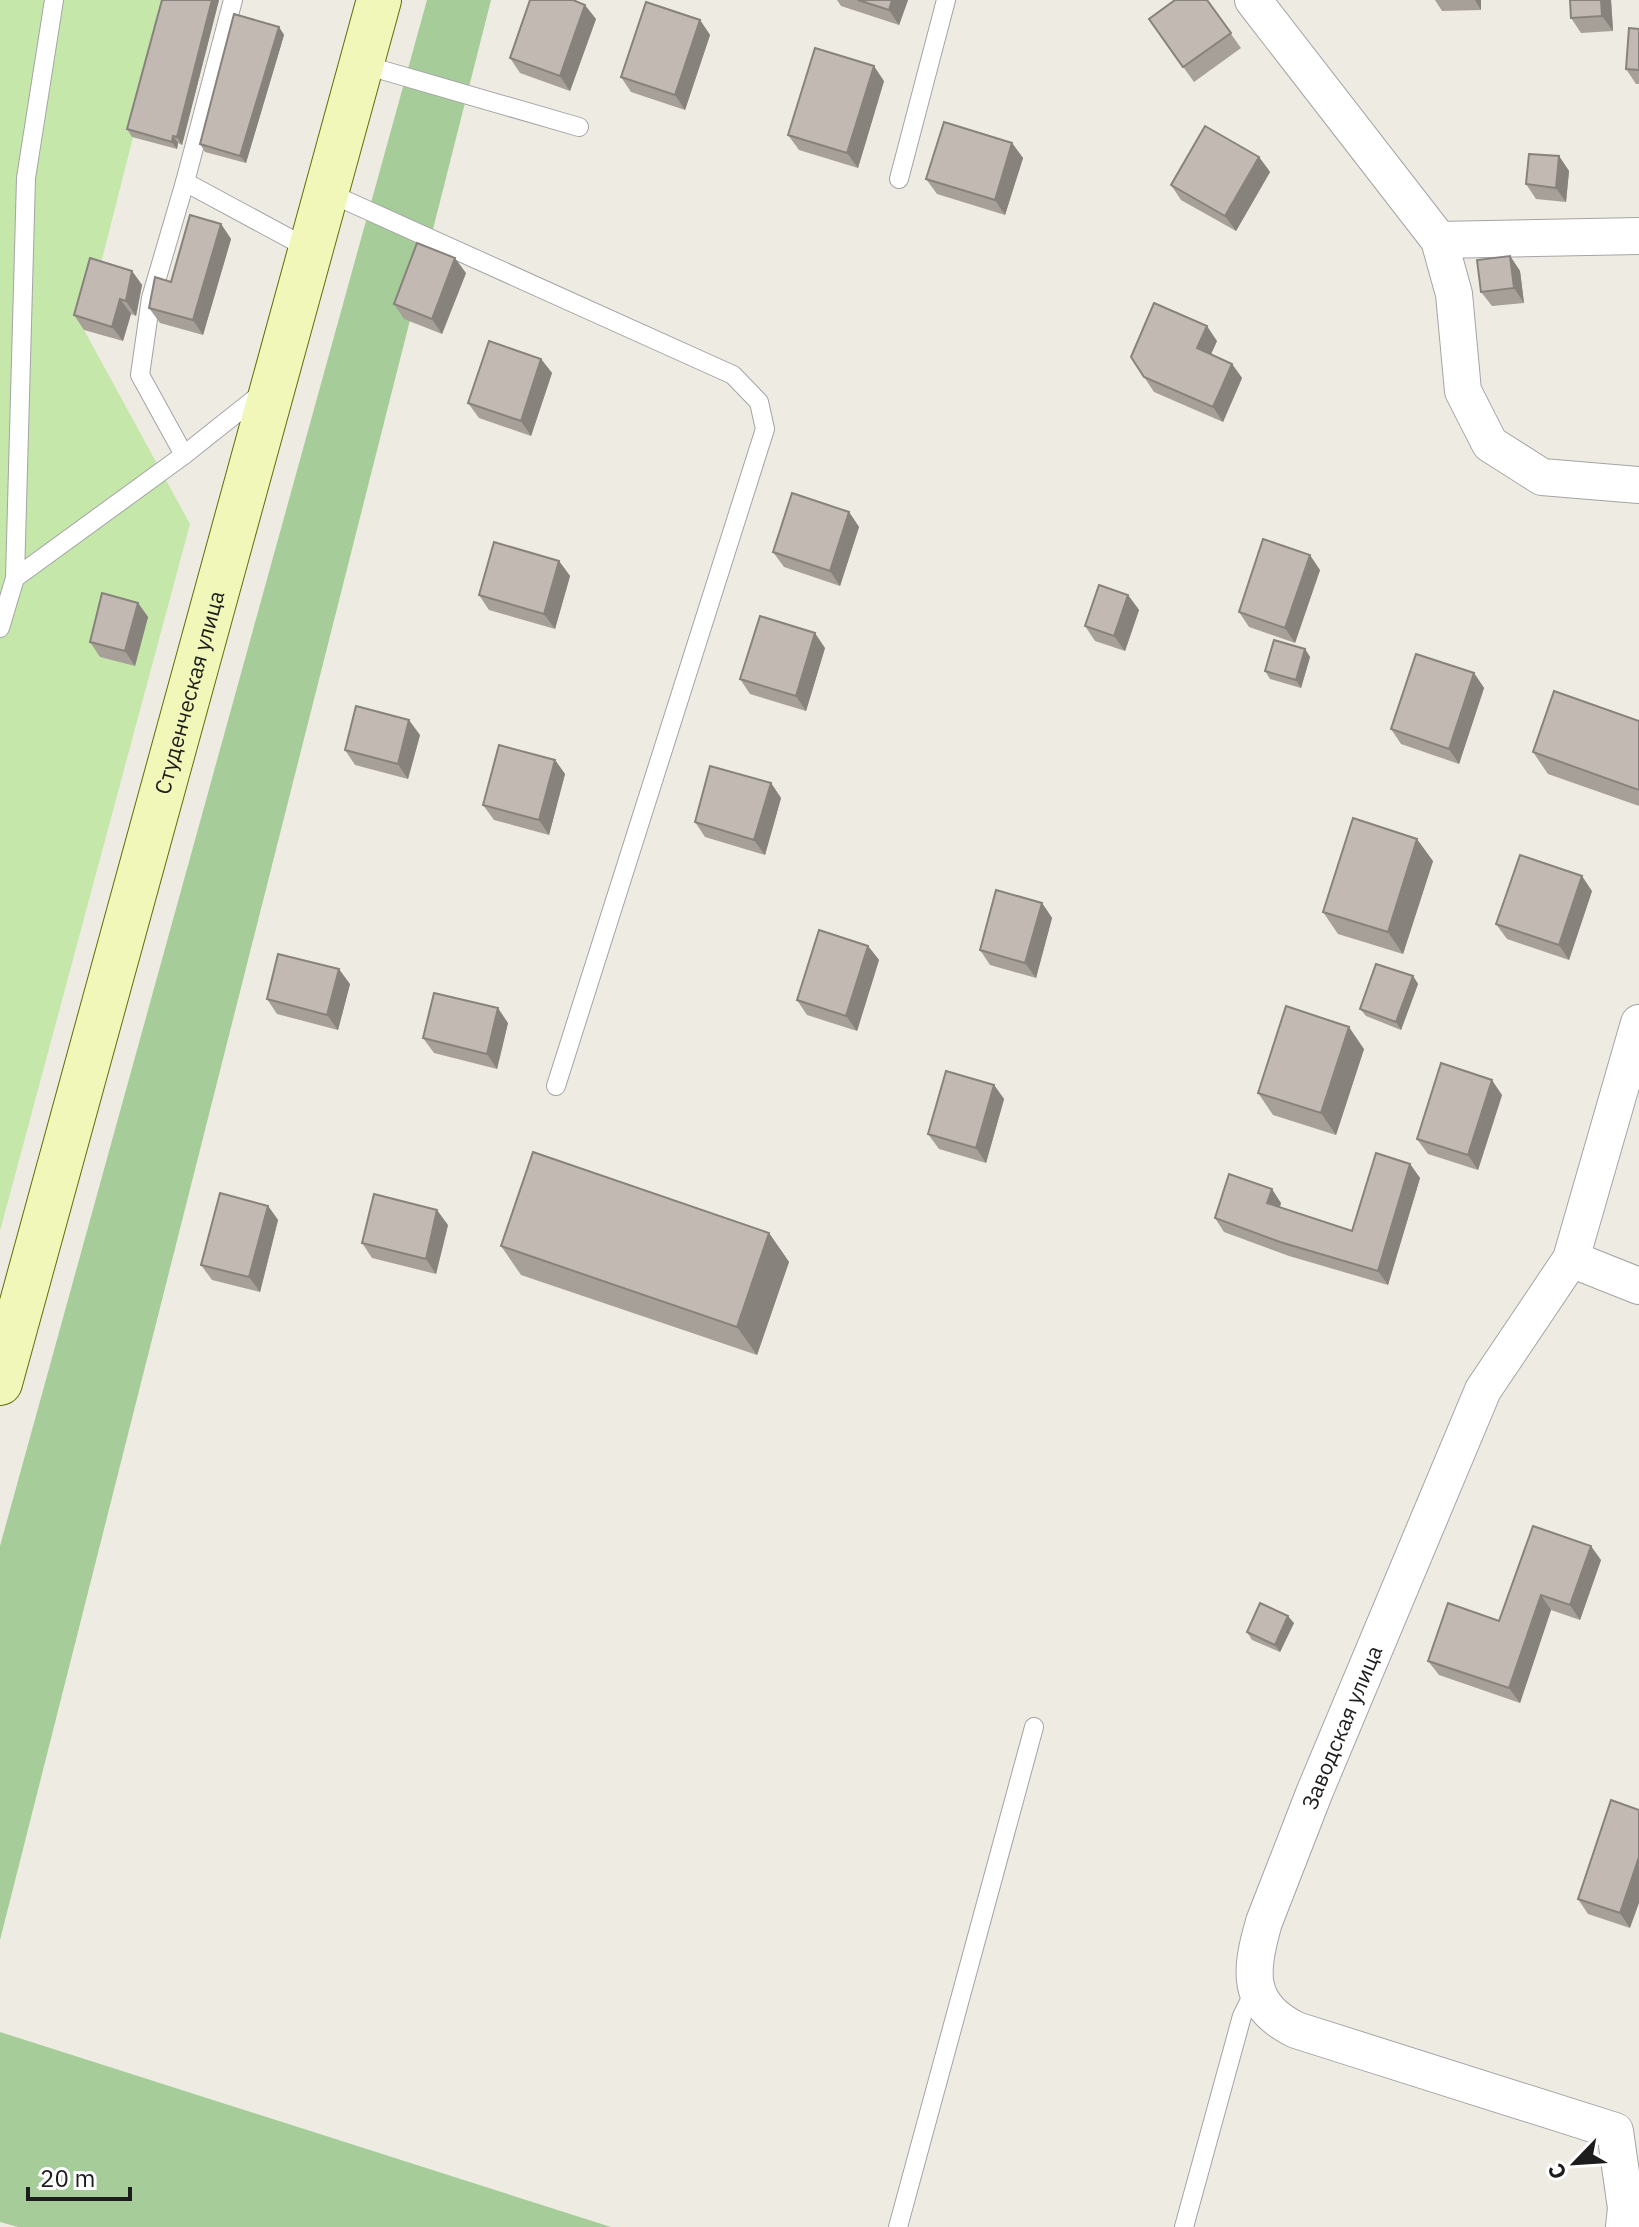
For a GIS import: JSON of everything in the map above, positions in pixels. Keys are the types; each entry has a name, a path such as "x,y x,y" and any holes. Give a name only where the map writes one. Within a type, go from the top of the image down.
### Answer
{"main road":[{"name":"Студенческая улица","path":"0,1383 327,192 361,64 374,1"}],"street":[{"path":"1253,0 1439,240 1454,294 1463,391 1490,444 1542,477 1639,485"},
{"path":"1439,240 1639,236"},
{"name":"Заводская улица","path":"1255,1990 1259,1940 1264,1922 1315,1791 1483,1390 1571,1259 1639,1023"},
{"path":"1571,1259 1639,1286"},
{"path":"1255,1990 1272,2014 1296,2030 1615,2131 1626,2208 1624,2227"}],"lane":[{"path":"0,628 15,578 26,178 54,0"},
{"path":"184,455 140,375 151,298 233,0"},
{"path":"899,179 946,0"},
{"path":"361,64 579,127"},
{"path":"185,182 311,250"},
{"path":"327,192 733,375 759,402 765,429 556,1086"},
{"path":"15,578 184,455 274,383"},
{"path":"898,2227 1034,1727"},
{"path":"1184,2227 1237,2032 1255,1990"}],"green space":[{"path":"0,0 168,0 84,330 190,524 0,1231"},
{"path":"427,0 491,0 0,1940 0,1546"},
{"path":"0,2032 611,2227 18,2227 0,2222"}],"building":[{"path":"162,0 212,0 177,137 173,136 172,142 127,129"},
{"path":"530,0 573,0 585,5 560,76 510,58"},
{"path":"858,0 892,0 889,10"},
{"path":"1175,0 1207,0 1231,33 1183,67 1149,19"},
{"path":"1570,0 1601,0 1602,16 1571,18"},
{"path":"646,2 700,20 675,95 621,77"},
{"path":"234,14 279,27 240,156 200,144"},
{"path":"1629,28 1639,29 1639,70 1626,69"},
{"path":"815,48 874,66 847,153 788,135"},
{"path":"944,122 1012,143 995,200 926,179"},
{"path":"1205,126 1259,157 1225,216 1171,185"},
{"path":"1529,154 1559,156 1556,188 1526,184"},
{"path":"190,215 221,224 193,320 149,308 155,277 171,282"},
{"path":"417,243 455,258 432,319 394,304"},
{"path":"1510,256 1514,288 1481,292 1477,260"},
{"path":"90,258 132,271 126,301 120,299 112,327 74,315"},
{"path":"1154,303 1207,326 1197,348 1232,364 1213,407 1144,377 1131,357"},
{"path":"489,341 541,359 521,421 468,403"},
{"path":"792,493 849,512 830,571 773,552"},
{"path":"1263,539 1310,555 1285,628 1239,612"},
{"path":"494,542 559,561 544,614 479,595"},
{"path":"1099,585 1128,595 1114,636 1085,626"},
{"path":"102,593 138,603 125,651 90,642"},
{"path":"760,616 815,633 796,696 740,679"},
{"path":"1274,640 1305,649 1296,680 1265,671"},
{"path":"1416,654 1474,673 1449,749 1391,729"},
{"path":"1554,691 1639,721 1639,790 1533,752"},
{"path":"356,706 409,720 398,764 345,750"},
{"path":"499,745 555,760 539,820 483,805"},
{"path":"710,766 771,783 754,840 695,822"},
{"path":"1353,818 1417,839 1388,932 1323,912"},
{"path":"1520,855 1582,876 1559,945 1496,924"},
{"path":"996,890 1042,903 1025,963 980,950"},
{"path":"819,930 868,946 846,1016 797,1000"},
{"path":"278,954 339,969 327,1015 267,999"},
{"path":"1376,964 1413,976 1396,1022 1360,1009"},
{"path":"434,993 498,1008 487,1054 423,1038"},
{"path":"1286,1006 1349,1027 1321,1113 1258,1093"},
{"path":"1441,1063 1492,1080 1468,1155 1417,1139"},
{"path":"946,1071 994,1085 976,1148 928,1134"},
{"path":"533,1152 769,1233 737,1327 501,1246"},
{"path":"1376,1153 1410,1164 1378,1271 1280,1242 1215,1218 1229,1174 1272,1189 1267,1203 1352,1231"},
{"path":"220,1193 268,1206 249,1277 201,1265"},
{"path":"374,1194 437,1210 426,1259 362,1243"},
{"path":"1533,1526 1591,1546 1570,1605 1541,1595 1509,1688 1428,1661 1448,1603 1499,1621"},
{"path":"1260,1603 1288,1616 1275,1645 1247,1632"},
{"path":"1611,1800 1639,1810 1639,1857 1620,1913 1578,1899"}]}
